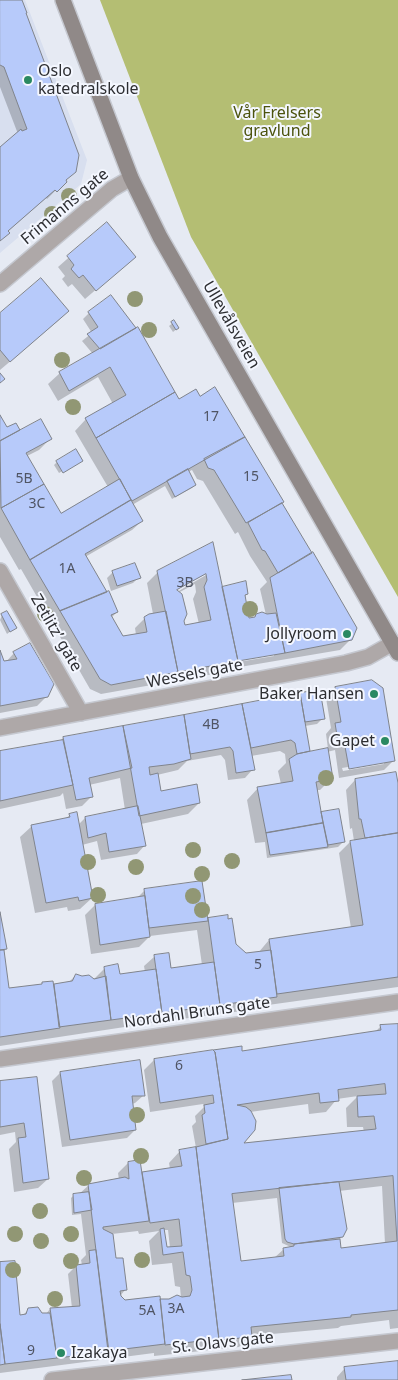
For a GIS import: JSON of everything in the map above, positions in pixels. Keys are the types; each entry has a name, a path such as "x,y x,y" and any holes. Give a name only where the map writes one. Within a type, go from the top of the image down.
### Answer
{"main road":[{"name":"Ullevålsveien","path":"63,0 131,178 160,237 396,648"}],"street":[{"name":"Frimanns gate","path":"0,284 112,188 131,178"},
{"name":"Zetlitz’ gate","path":"0,572 82,713"},
{"name":"Wessels gate","path":"0,728 346,663 396,648"},
{"name":"Nordahl Bruns gate","path":"0,1059 398,1002"},
{"name":"St. Olavs gate","path":"52,1380 109,1377 398,1342"}],"shaded area":[{"name":"Oslo katedralskole","path":"0,0 25,0 87,160 81,184 0,253"}],"green space":[{"name":"Vår Frelsers gravlund","path":"100,0 398,0 398,597 191,237"}],"building":[{"name":"Oslo katedralskole","path":"0,0 22,0 79,155 76,172 66,180 67,182 57,192 55,190 8,231 10,233 0,241 0,147 21,129 22,131 27,129 4,67 0,65"},
{"path":"107,222 136,257 96,291 83,275 79,278 71,269 74,265 67,256"},
{"path":"41,278 69,311 10,362 0,350 0,313"},
{"path":"111,295 136,328 100,349 87,334 98,327 88,312"},
{"path":"174,320 179,328 176,330 171,322"},
{"path":"138,327 175,392 96,438 85,418 126,395 110,367 69,391 59,372"},
{"path":"0,373 5,379 0,383"},
{"path":"215,387 245,437 132,501 96,438 175,392 179,399 196,389 200,396"},
{"path":"0,415 7,427 16,423 20,430 0,441"},
{"path":"41,419 52,439 26,453 44,484 1,508 0,441"},
{"path":"245,437 284,502 246,523 214,470 208,468 204,459"},
{"path":"76,449 83,461 63,473 56,461"},
{"path":"188,469 196,485 175,497 167,481"},
{"path":"120,479 131,500 30,560 1,508 44,484 61,513"},
{"path":"131,500 143,521 85,554 107,592 60,611 30,560"},
{"path":"282,503 312,553 278,573 265,551 262,550 248,523"},
{"path":"213,542 238,661 178,672 157,571","holes":["206,574 207,580 204,587 211,620 185,625 184,621 187,614 182,594 177,590"]},
{"path":"313,552 357,628 352,640 285,653 270,578"},
{"path":"135,563 141,578 117,586 112,571"},
{"path":"246,581 248,594 245,595 249,618 255,617 256,614 262,612 267,614 276,613 285,653 238,661 222,587"},
{"path":"109,591 118,612 111,615 123,636 147,632 144,617 149,614 166,611 178,672 111,685 100,679 60,611"},
{"path":"7,611 17,628 10,632 1,614"},
{"path":"30,643 54,684 48,697 0,706 0,650 4,661 17,659 13,652"},
{"path":"372,680 383,688 395,761 349,769 344,741 338,742 335,723 341,722 335,687"},
{"path":"320,690 325,719 305,722 300,693"},
{"path":"300,693 310,751 297,754 295,743 291,740 251,748 242,704"},
{"path":"242,704 255,770 236,773 233,751 230,747 190,754 184,715"},
{"path":"184,715 191,759 174,764 149,767 150,775 158,773 161,791 197,784 200,803 139,816 123,726"},
{"path":"123,726 132,768 89,778 93,797 76,800 63,737"},
{"path":"63,740 73,785 0,801 0,751"},
{"path":"328,748 333,779 316,782 323,823 266,833 257,787 293,781 289,759 297,754"},
{"path":"396,772 398,783 398,833 365,838 361,819 359,819 355,779"},
{"path":"138,806 146,846 109,852 106,833 88,838 85,817"},
{"path":"339,809 345,842 328,845 321,812"},
{"path":"77,812 93,898 79,901 78,897 46,903 31,825 70,817 69,814"},
{"path":"323,823 328,847 270,855 266,833"},
{"path":"398,833 398,977 277,994 269,939 363,925 350,841"},
{"path":"202,881 208,921 149,928 144,889"},
{"path":"145,896 150,937 100,945 95,904"},
{"path":"0,912 7,949 0,950"},
{"path":"228,915 228,919 232,918 236,944 246,953 271,950 277,997 220,1005 208,918"},
{"path":"0,950 4,950 9,988 53,981 60,1028 0,1037"},
{"path":"169,953 171,968 214,962 220,1005 162,1013 154,955"},
{"path":"118,964 120,974 156,969 162,1013 111,1020 104,967"},
{"path":"76,974 82,976 89,975 94,979 106,976 111,1020 59,1027 54,984 72,981"},
{"path":"398,1024 398,1310 351,1315 351,1317 251,1327 252,1337 219,1340 196,1147 228,1139 215,1052 213,1050 242,1046 242,1051 381,1030 380,1025","holes":["385,1084 386,1094 357,1096 358,1117 374,1116 376,1129 244,1143 255,1130 256,1121 251,1111 246,1107 237,1105 319,1093 320,1103 339,1101 338,1090","393,1176 397,1241 341,1248 340,1239 294,1244 294,1246 283,1248 284,1256 241,1261 232,1194"]},
{"path":"213,1050 215,1052 228,1139 206,1144 202,1115 205,1113 204,1105 214,1103 213,1095 160,1103 154,1059"},
{"path":"140,1060 145,1096 132,1096 136,1130 70,1140 60,1072"},
{"path":"37,1077 49,1179 23,1183 18,1138 26,1137 24,1123 0,1127 0,1081"},
{"path":"196,1147 219,1339 165,1345 160,1299 169,1299 177,1295 182,1297 190,1296 192,1290 190,1276 186,1275 183,1252 163,1255 160,1229 164,1228 167,1247 182,1246 179,1219 150,1223 142,1172 182,1166 179,1150"},
{"path":"140,1160 149,1221 103,1227 103,1229 113,1234 116,1258 123,1258 127,1290 120,1291 121,1296 125,1300 160,1296 165,1344 108,1351 88,1184 125,1177 129,1179 128,1162"},
{"path":"339,1182 347,1229 343,1237 294,1244 287,1242 285,1239 279,1188"},
{"path":"89,1192 92,1210 74,1213 73,1194"},
{"path":"96,1250 109,1352 57,1358 50,1308 80,1306 76,1265 90,1263 89,1251"},
{"path":"15,1261 20,1315 26,1314 28,1308 38,1307 42,1313 50,1313 57,1358 5,1364 0,1324 0,1262"},
{"path":"0,1324 5,1364 0,1365"},
{"path":"398,1361 398,1380 346,1380 344,1367"},
{"path":"291,1375 292,1380 242,1380"}],"place":[{"name":"Oslo katedralskole","path":"28,80"},
{"name":"Jollyroom","path":"347,634"},
{"name":"Baker Hansen","path":"374,694"},
{"name":"Gapet","path":"385,741"},
{"name":"Izakaya","path":"61,1353"}]}
